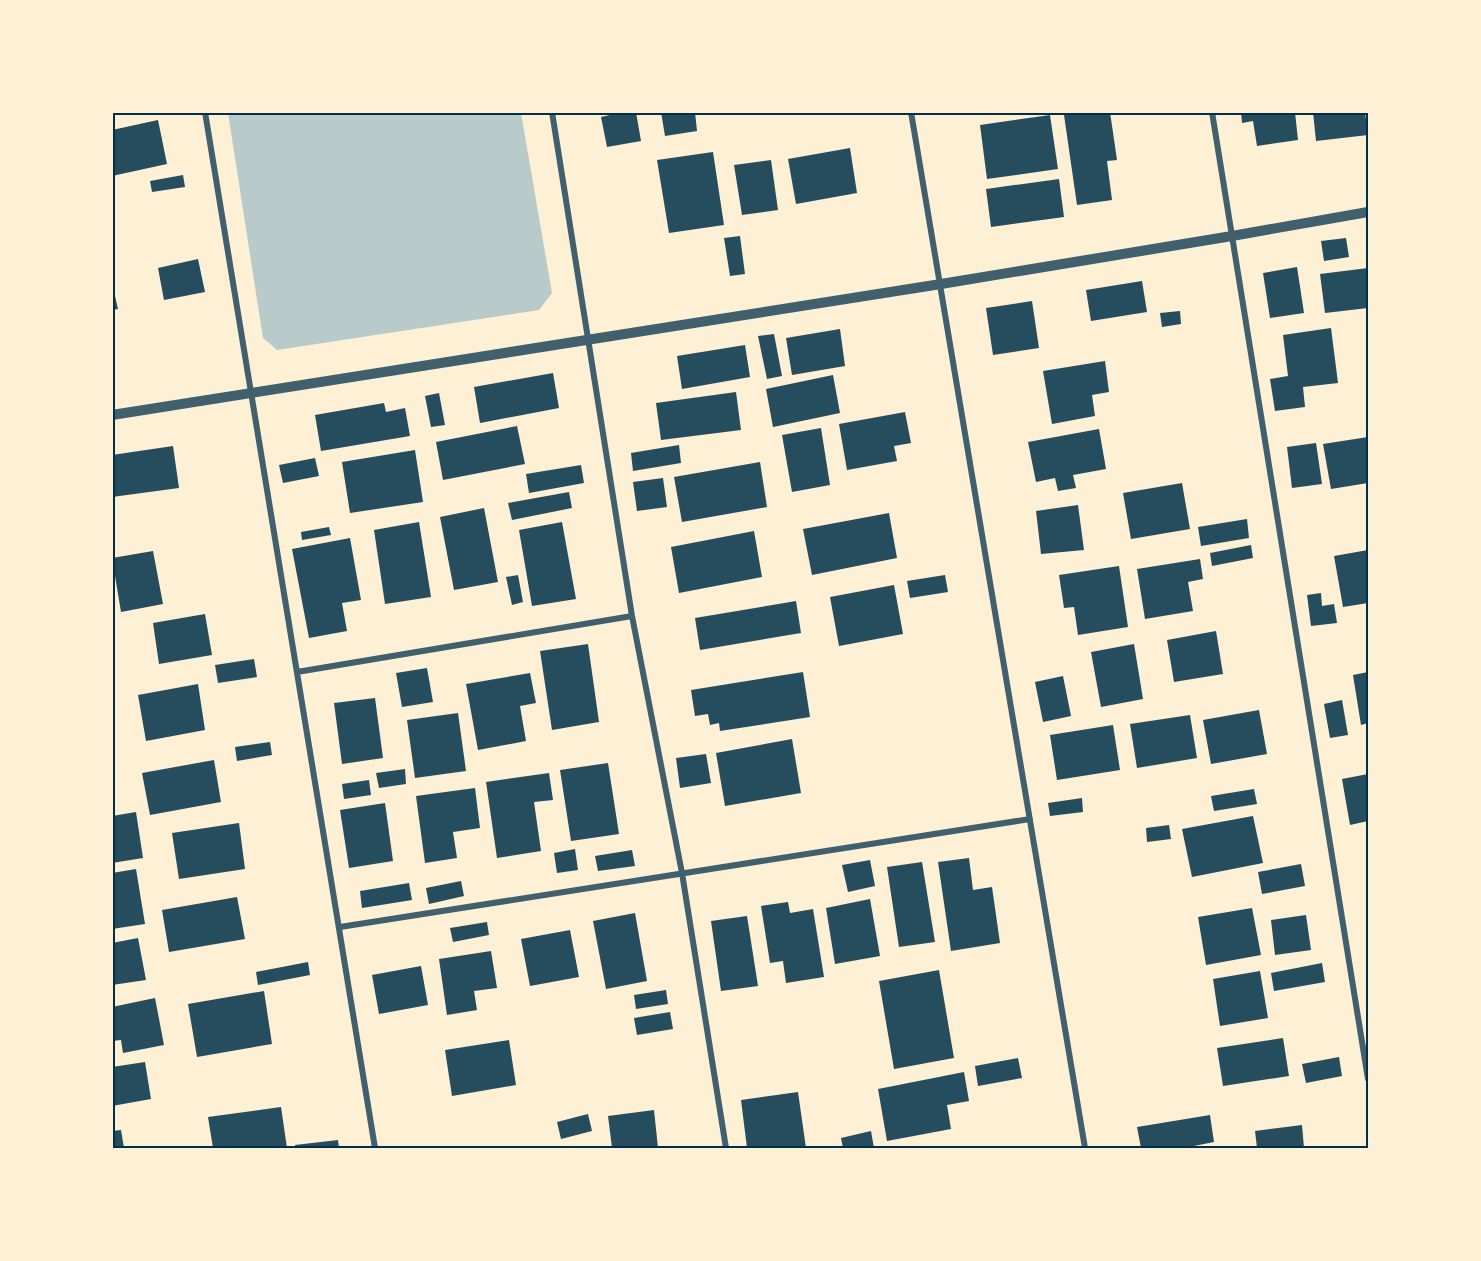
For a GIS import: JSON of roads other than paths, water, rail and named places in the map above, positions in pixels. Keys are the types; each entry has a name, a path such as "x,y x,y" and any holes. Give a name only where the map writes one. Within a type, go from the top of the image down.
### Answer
{"street":[{"path":"204,112 375,1149"},
{"path":"552,112 632,616 682,873 726,1149"},
{"path":"911,112 1085,1149"},
{"path":"1212,112 1368,1079"},
{"path":"112,415 587,338 941,284 1368,212"},
{"path":"297,672 632,616"},
{"path":"340,927 1030,819"}]}
